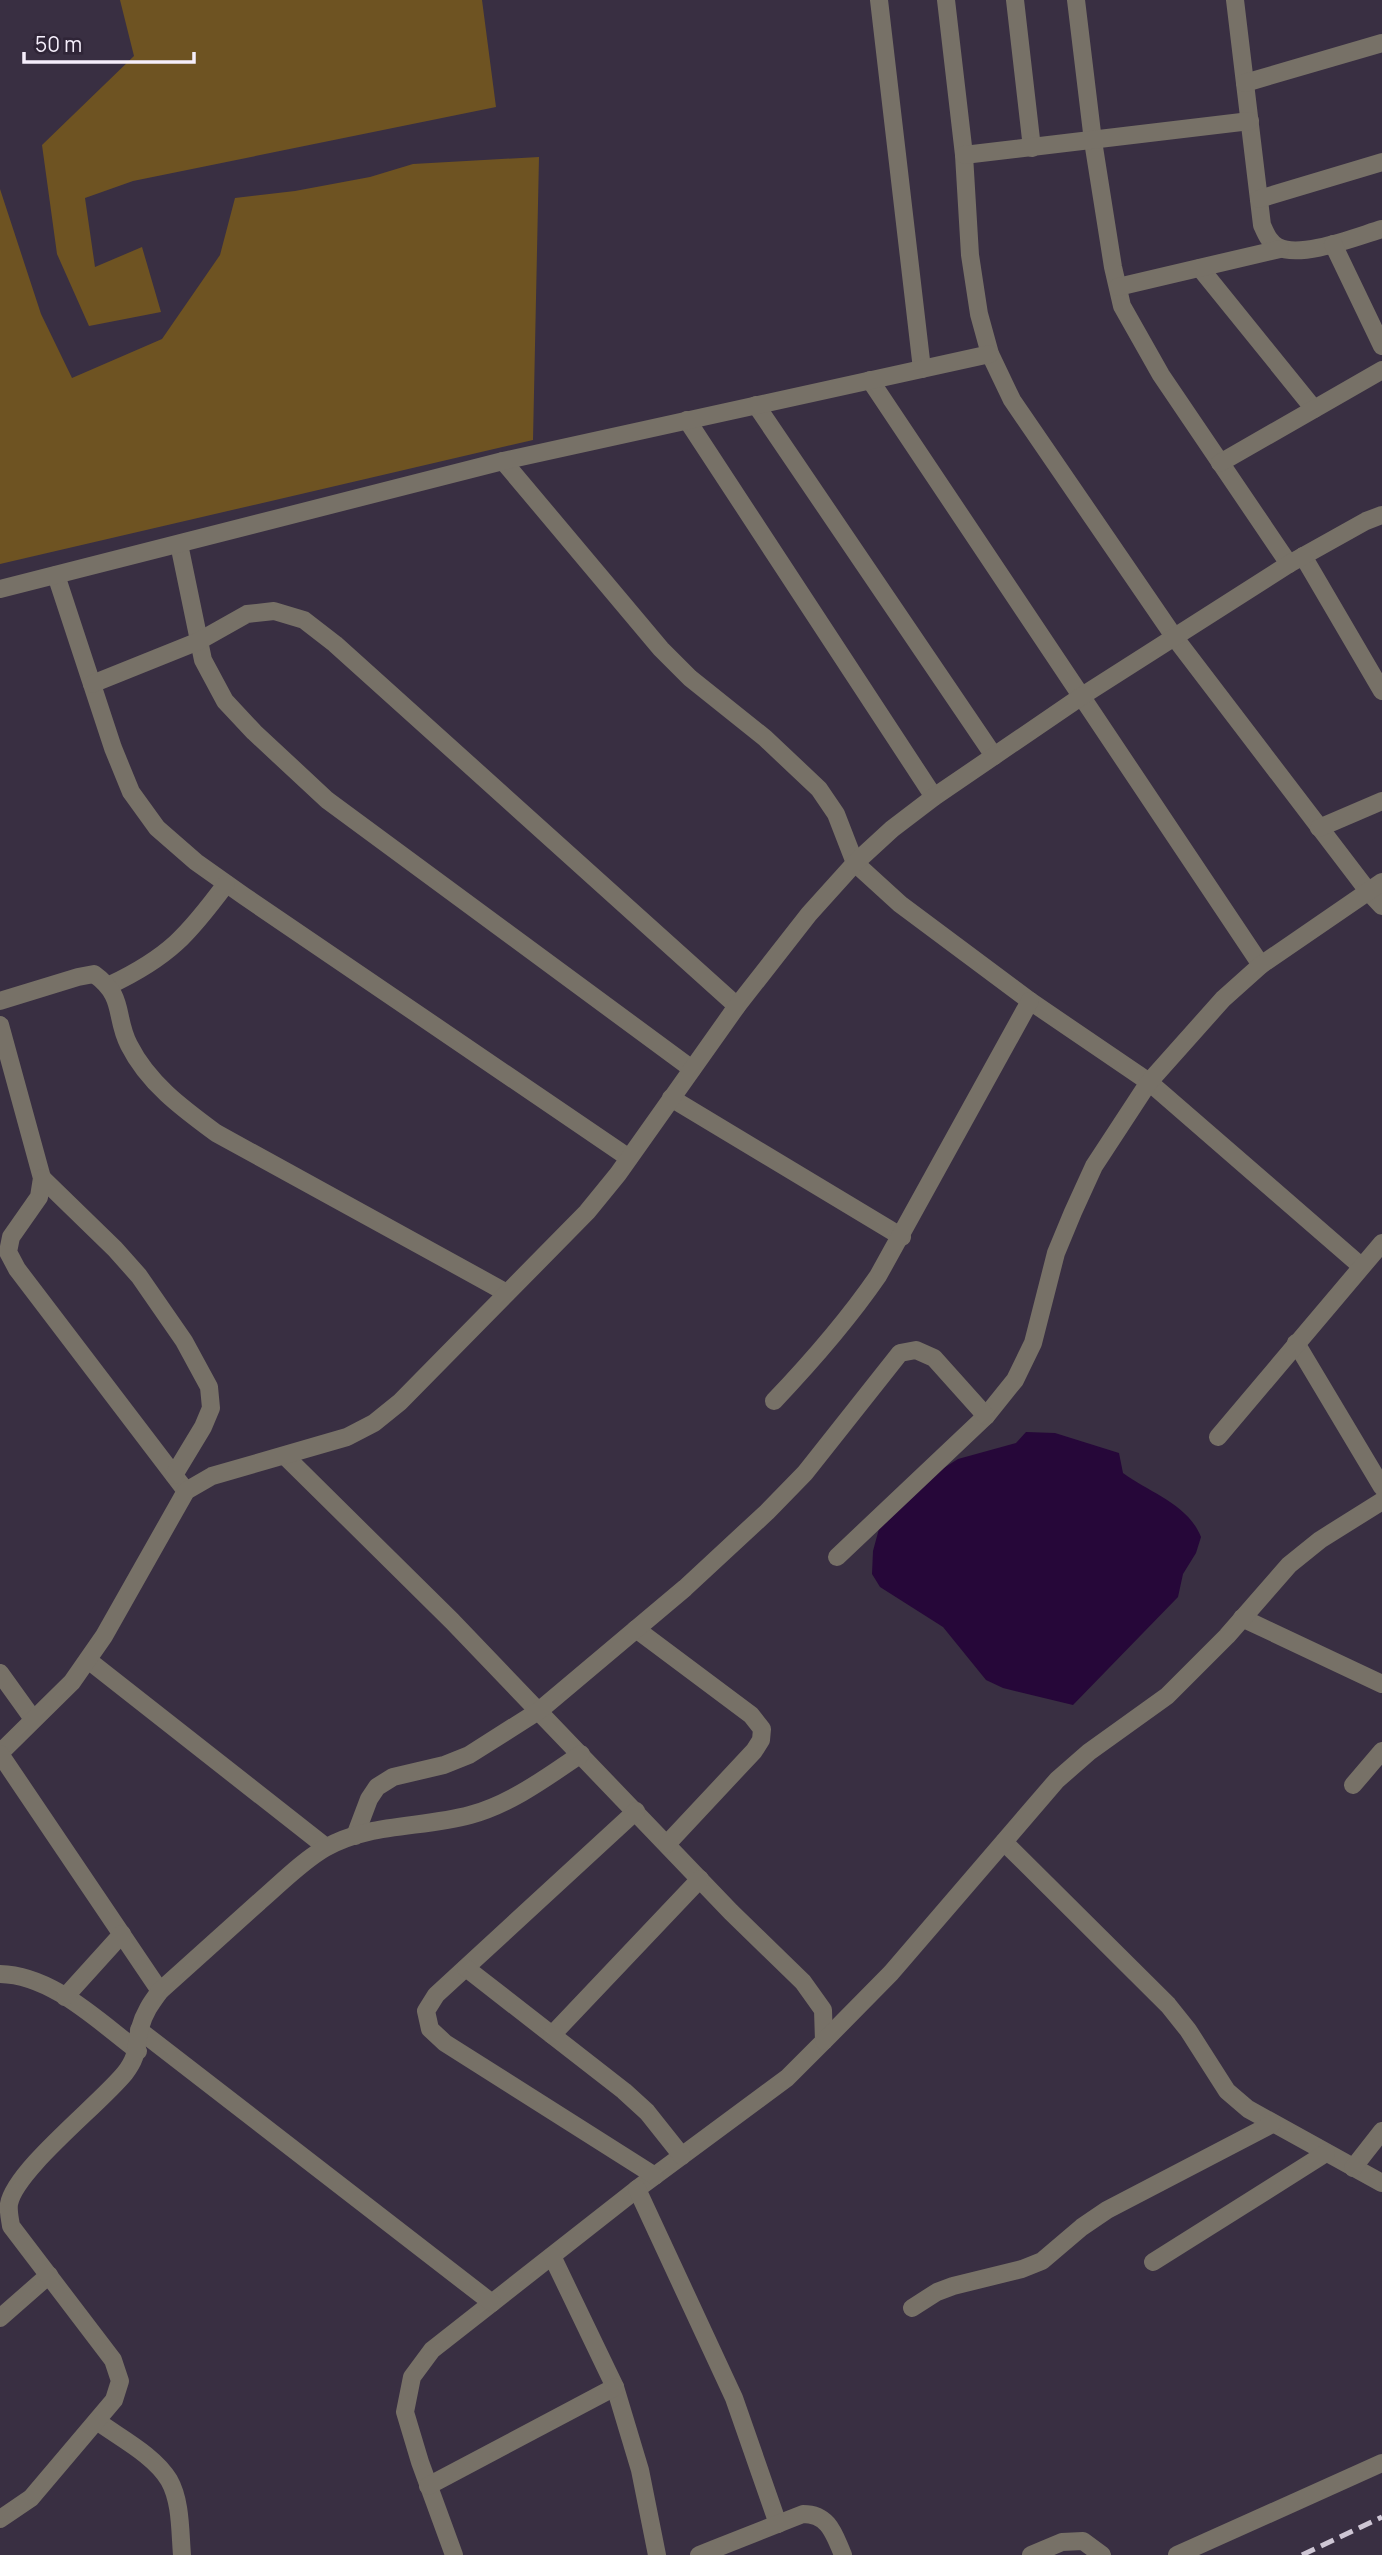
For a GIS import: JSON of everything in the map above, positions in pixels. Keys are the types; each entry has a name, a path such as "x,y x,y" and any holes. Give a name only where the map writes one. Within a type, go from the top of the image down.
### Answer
{"street":[{"path":"879,0 922,369"},
{"path":"946,0 964,155 970,255 979,314 990,354 1012,400 1175,638 1319,828 1375,887 1382,906"},
{"path":"1015,0 1032,148"},
{"path":"1076,0 1093,141 1122,306 1155,366 1220,463 1296,560 1382,691"},
{"path":"1235,0 1262,225 1269,240 1280,248"},
{"path":"1245,83 1382,43"},
{"path":"964,155 1250,121"},
{"path":"1259,199 1382,162"},
{"path":"1118,287 1280,248 1297,250 1334,244 1382,229"},
{"path":"1334,244 1380,338"},
{"path":"1200,268 1314,409"},
{"path":"0,589 503,461 990,354"},
{"path":"1220,463 1382,370"},
{"path":"870,380 1261,965"},
{"path":"756,405 994,756"},
{"path":"687,420 934,797"},
{"path":"503,461 661,649 690,678 765,738 819,789 836,814 855,863 900,904 1030,1001 1149,1082 1361,1266"},
{"path":"160,1991 0,1753 72,1682 88,1660 186,1491 212,1476 347,1437 374,1423 409,1393 587,1212 629,1158 737,1006 809,914 855,863 892,829 934,797 1082,696 1296,560 1366,521 1382,515"},
{"path":"179,544 203,660 225,701 327,800 692,1069"},
{"path":"56,575 131,792 158,828 195,862 226,884 629,1158"},
{"path":"92,684 199,641 247,614 274,611 304,620 335,644 737,1006"},
{"path":"1319,828 1382,801"},
{"path":"110,985 143,970 176,945 226,884"},
{"path":"837,1557 986,1416 1015,1380 1033,1343 1056,1253 1094,1166 1149,1082 1223,999 1261,965 1375,887"},
{"path":"0,1001 94,974 110,985 128,1042 145,1070 178,1106 216,1133 508,1293"},
{"path":"774,1401 853,1313 902,1237 1030,1001"},
{"path":"0,1024 42,1178 40,1197 6,1238 8,1252 17,1269 186,1491"},
{"path":"671,1098 902,1237"},
{"path":"42,1178 139,1276 184,1341 209,1387 211,1408 203,1427 174,1475"},
{"path":"1218,1437 1382,1243"},
{"path":"1296,1343 1382,1487"},
{"path":"355,1836 377,1787 393,1777 444,1765 469,1755 540,1710 725,1552 805,1473 900,1353 916,1350 934,1358 986,1416"},
{"path":"285,1456 540,1710 700,1879 803,1982 823,2010 824,2041"},
{"path":"454,2555 428,2486 405,2412 412,2377 432,2350 637,2189 787,2078 891,1973 1057,1780 1089,1752 1167,1696 1289,1565 1320,1540 1382,1501"},
{"path":"1242,1618 1382,1684"},
{"path":"636,1629 751,1714 762,1729 761,1740 754,1751 667,1844"},
{"path":"88,1660 326,1847"},
{"path":"0,1673 33,1719"},
{"path":"1353,1785 1382,1751"},
{"path":"9,2205 16,2187 33,2166 126,2071 138,2051 139,2030 147,2009 160,1991 290,1875 326,1847 355,1836 471,1815 499,1804 581,1754"},
{"path":"636,1811 436,1995 426,2011 430,2029 445,2043 655,2176"},
{"path":"1004,1842 1168,2004 1227,2091 1272,2124 1382,2183"},
{"path":"552,2035 700,1879"},
{"path":"65,1997 122,1934"},
{"path":"466,1968 632,2098 647,2112 682,2156"},
{"path":"0,1974 17,1974 51,1986 138,2051"},
{"path":"139,2030 492,2303"},
{"path":"912,2308 937,2292 953,2286 1023,2269 1042,2261 1107,2210 1272,2124"},
{"path":"1353,2168 1382,2131"},
{"path":"1153,2262 1326,2153"},
{"path":"0,2183 9,2205 11,2225 113,2360 120,2381 114,2400 97,2421 30,2498 0,2519"},
{"path":"637,2189 734,2398 778,2524"},
{"path":"552,2256 615,2387 640,2470 657,2555"},
{"path":"0,2318 49,2275"},
{"path":"428,2486 615,2387"},
{"path":"97,2421 149,2459 169,2479 177,2501 182,2555"},
{"path":"1177,2555 1382,2463"},
{"path":"699,2555 803,2514 815,2514 825,2520 843,2555"},
{"path":"1031,2555 1062,2542 1083,2541 1102,2555"}],"shaded area":[{"path":"120,0 482,0 496,107 133,181 85,198 95,267 142,247 161,312 89,326 57,254 42,145 134,56"},
{"path":"539,157 533,440 0,564 0,189 41,314 72,378 162,339 220,255 235,198 295,191 370,177 413,164"},
{"path":"1026,1432 1055,1433 1119,1453 1123,1473 1178,1508 1195,1526 1201,1537 1196,1553 1183,1574 1178,1597 1073,1705 1003,1688 986,1680 943,1627 880,1587 872,1574 873,1551 880,1525 931,1476 958,1459 1016,1443"}],"railway":[{"path":"1302,2555 1382,2517"}]}
